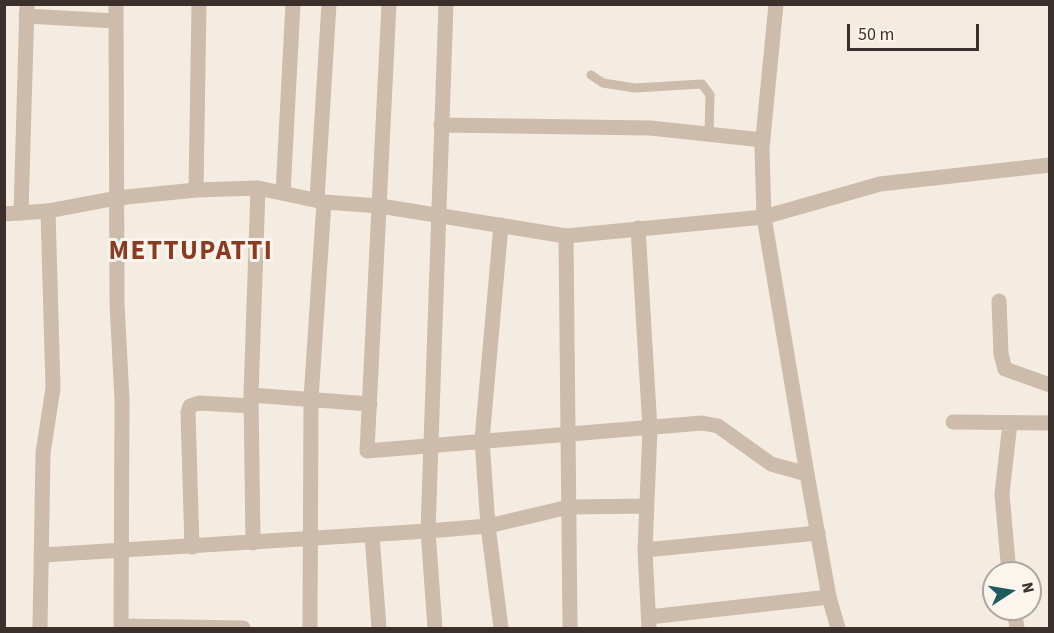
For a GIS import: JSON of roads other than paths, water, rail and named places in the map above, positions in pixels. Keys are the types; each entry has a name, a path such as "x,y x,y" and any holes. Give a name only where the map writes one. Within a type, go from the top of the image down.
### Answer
{"street":[{"path":"116,4 117,303 122,400 121,627 243,628"},
{"path":"196,190 200,4"},
{"path":"283,193 293,4"},
{"path":"310,628 308,540 311,399 328,4"},
{"path":"389,4 367,451 429,444 650,429 702,423 718,426 771,464 807,474"},
{"path":"435,628 428,531 429,444 446,4"},
{"path":"776,4 763,140 764,217 829,597 838,628"},
{"path":"21,213 27,10 116,21"},
{"path":"441,125 650,128 763,140"},
{"path":"4,214 48,211 117,198 196,190 258,188 321,200 380,206 566,236 764,217 880,184 1050,165"},
{"path":"254,543 251,400 258,188"},
{"path":"40,628 43,453 53,388 48,211"},
{"path":"501,225 482,440 488,526 501,628"},
{"path":"638,228 650,429 645,550 649,623 829,597"},
{"path":"566,236 570,433 570,628"},
{"path":"999,300 1001,354 1005,369 1050,385"},
{"path":"192,547 188,412 190,406 199,403 311,399 370,404"},
{"path":"953,422 1050,423"},
{"path":"1008,561 1002,494 1010,423"},
{"path":"42,555 122,552 428,531 488,526 569,507 646,506"},
{"path":"645,550 818,533"},
{"path":"372,535 379,628"}],"lane":[{"path":"591,75 603,83 635,88 702,84 710,95 709,133"}],"district":[{"name":"METTUPATTI","path":"191,253"}]}
